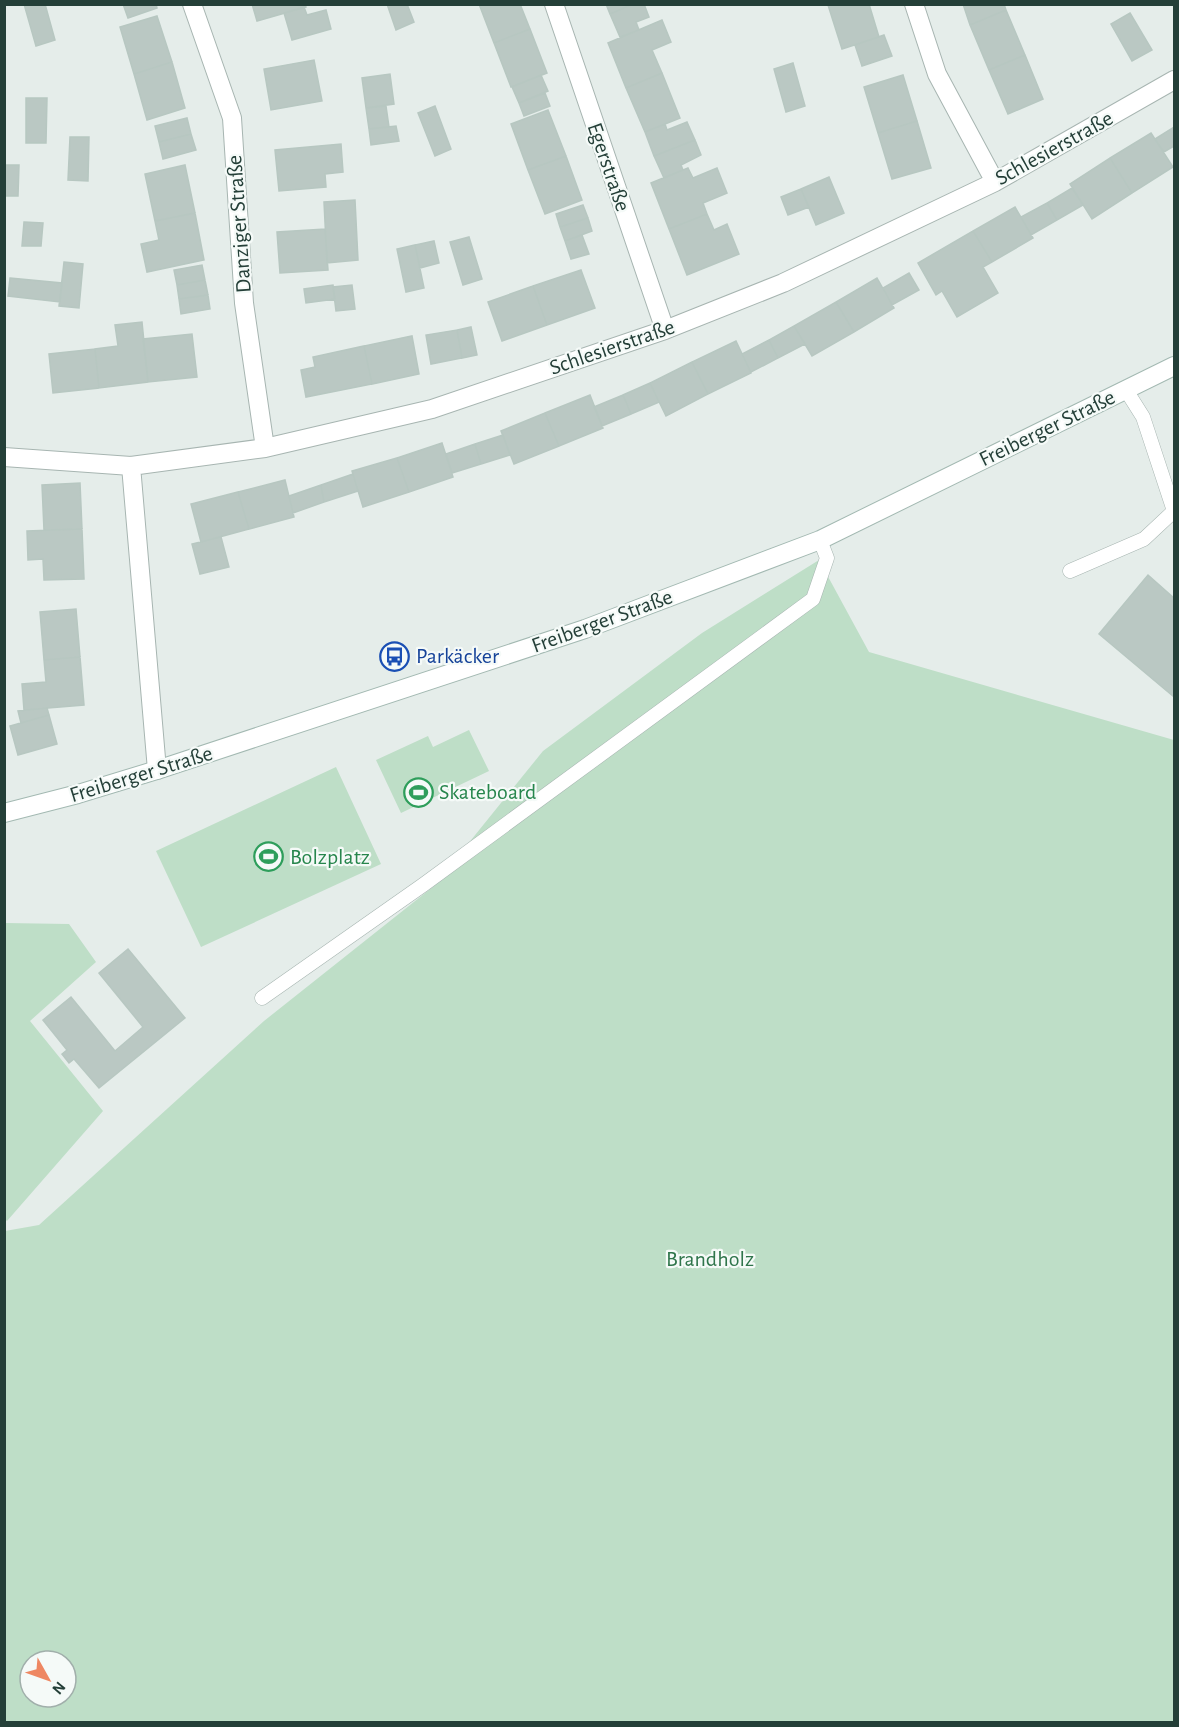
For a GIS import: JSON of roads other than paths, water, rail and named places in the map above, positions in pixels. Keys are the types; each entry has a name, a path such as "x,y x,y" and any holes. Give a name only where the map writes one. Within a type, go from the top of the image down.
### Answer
{"street":[{"name":"Danziger Straße","path":"192,4 232,118 244,303 265,448"},
{"name":"Egerstraße","path":"554,4 665,330"},
{"path":"914,4 937,74 996,182"},
{"name":"Schlesierstraße","path":"4,457 131,466 265,448 432,409 665,330 783,284 996,182 1174,80"},
{"name":"Freiberger Straße","path":"4,813 157,770 585,629 820,540 1174,366"},
{"path":"131,466 157,770"}],"lane":[{"path":"1070,572 1144,539 1174,511 1143,417 1126,390"},
{"path":"262,998 437,874 813,599 827,558 820,540"}],"place":[{"name":"Parkäcker","path":"395,656"},
{"name":"Skateboard","path":"418,792"},
{"name":"Bolzplatz","path":"269,857"}],"park label":[{"name":"Brandholz","path":"710,1259"}]}
